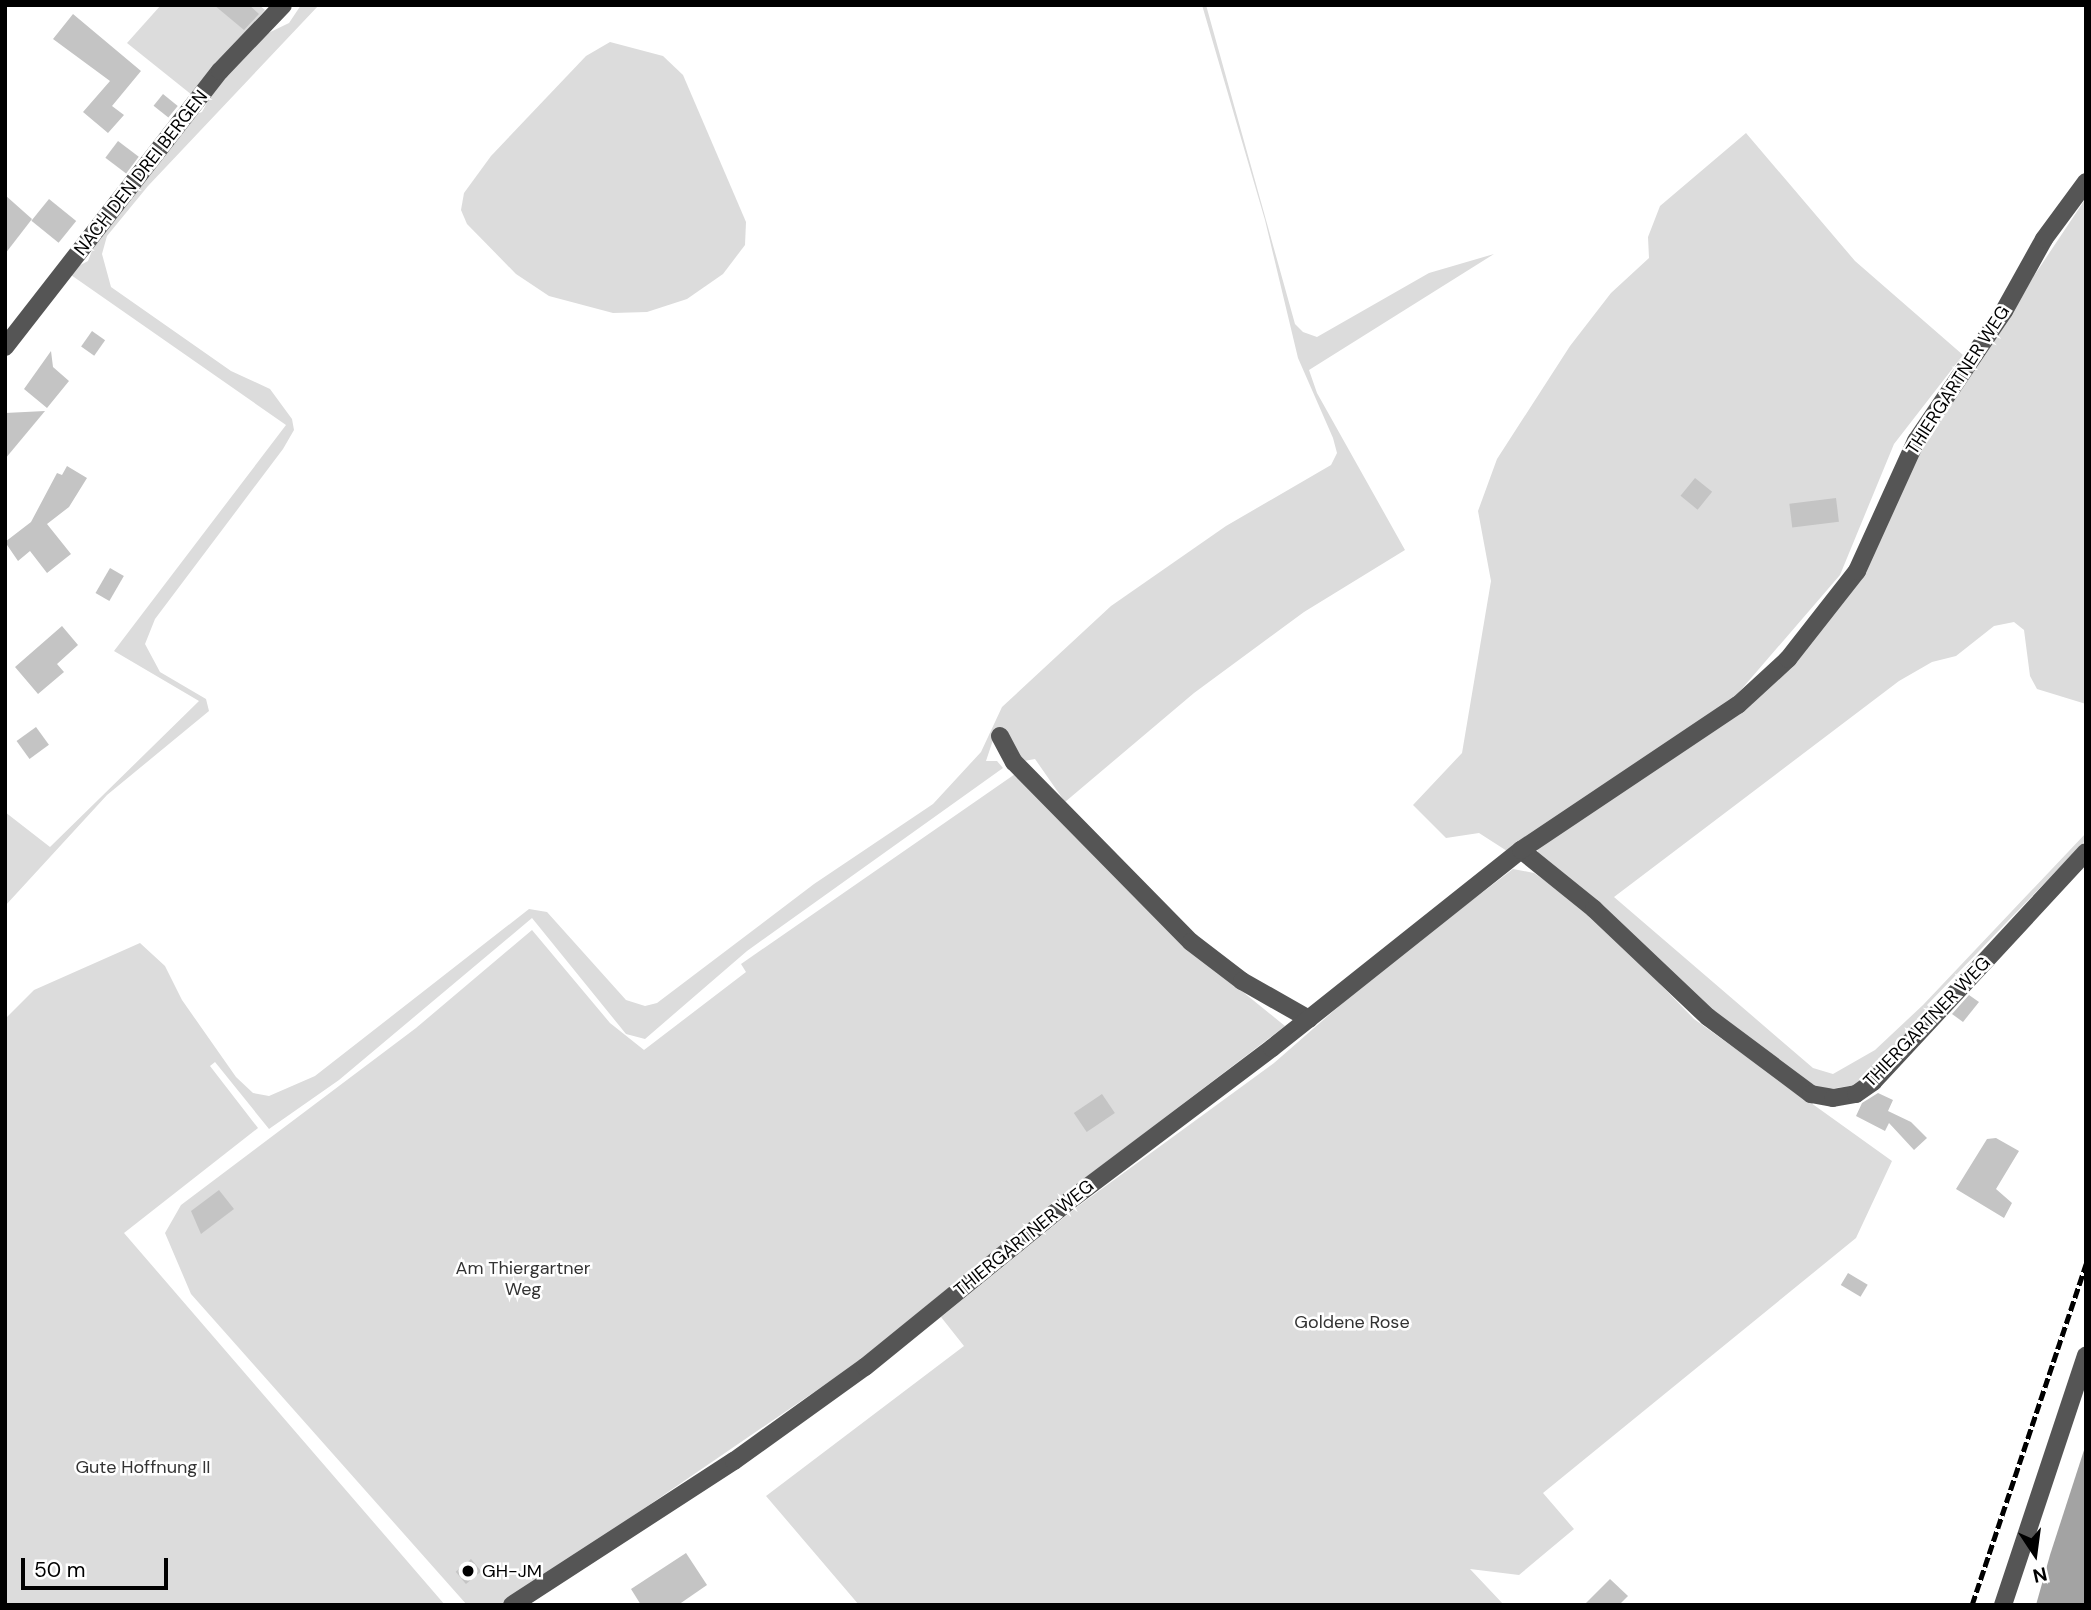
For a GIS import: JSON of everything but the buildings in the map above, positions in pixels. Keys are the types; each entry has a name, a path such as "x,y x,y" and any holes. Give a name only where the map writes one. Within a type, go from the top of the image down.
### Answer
{"street":[{"name":"NACH DEN DREI BERGEN","path":"5,346 220,71 284,5"},
{"name":"THIERGARTNER WEG","path":"512,1605 734,1461 865,1367 1069,1201 1309,1019 1521,850 1738,705 1788,659 1857,572 1916,441 2004,311 2044,239 2086,181"},
{"path":"1000,736 1014,762 1191,942 1242,981 1309,1019"},
{"name":"THIERGARTNER WEG","path":"1521,850 1594,909 1709,1017 1811,1094 1833,1098 1856,1094 1873,1082 2086,852"},
{"path":"2003,1605 2086,1355"}],"green space":[{"path":"161,5 259,5 265,10 192,95 127,43"},
{"path":"301,5 319,5 148,186 107,236 102,254 111,287 231,371 270,389 292,419 294,430 283,449 155,619 145,644 160,672 206,699 209,711 107,795 5,906 5,812 50,847 199,701 114,651 286,425 71,275 71,270 88,261 93,248 194,115 202,112 214,90 258,38 289,23"},
{"name":"Gute Hoffnung II","path":"1202,5 1206,5 1295,324 1303,332 1317,337 1429,273 1494,254 1309,370 1317,393 1405,550 1304,612 1194,693 1065,802 1035,759 1024,761 995,734 986,761 997,761 1003,768 747,951 645,1039 626,1034 532,918 339,1080 269,1129 215,1062 210,1066 258,1128 124,1233 445,1605 5,1605 5,1019 34,990 140,943 165,966 182,1000 236,1077 253,1093 269,1096 315,1076 529,909 547,912 626,1000 645,1006 657,1003 814,884 933,804 981,752 1002,707 1111,606 1226,526 1331,465 1337,453 1333,438 1298,358 1265,220"},
{"path":"610,42 663,56 683,75 746,222 745,245 723,274 687,299 647,312 613,313 549,296 516,274 467,224 461,210 464,193 491,156 586,56"},
{"path":"1746,133 1855,261 1963,355 1894,444 1840,575 1721,713 1507,851 1479,833 1446,838 1413,805 1462,753 1491,581 1478,511 1497,459 1570,346 1611,293 1649,258 1648,237 1660,206"},
{"path":"2086,198 2086,704 2037,689 2030,676 2024,630 2014,622 1994,626 1956,656 1932,662 1899,681 1614,897 1813,1068 1833,1074 1875,1050 1923,1005 2086,833 2086,840 1927,1005 1933,1012 1862,1084 1823,1090 1806,1083 1701,1002 1538,855 1537,847 1723,725 1837,602 1933,427"},
{"name":"Am Thiergartner Weg","path":"1018,772 1222,975 1285,1026 1051,1204 858,1362 503,1605 467,1605 191,1294 165,1233 181,1205 416,1028 532,930 610,1023 644,1050 746,972 741,964"},
{"name":"Goldene Rose","path":"1513,869 1534,873 1591,913 1694,1019 1892,1161 1856,1238 1543,1493 1574,1529 1519,1575 1470,1569 1504,1605 859,1605 766,1496 964,1346 941,1317 1077,1207 1274,1063 1377,973"}],"shaded area":[{"path":"2086,1444 2086,1605 2036,1605 2050,1555"}],"railway":[{"path":"1972,1605 2086,1264"}],"place":[{"name":"GH-JM","path":"468,1571"}]}
